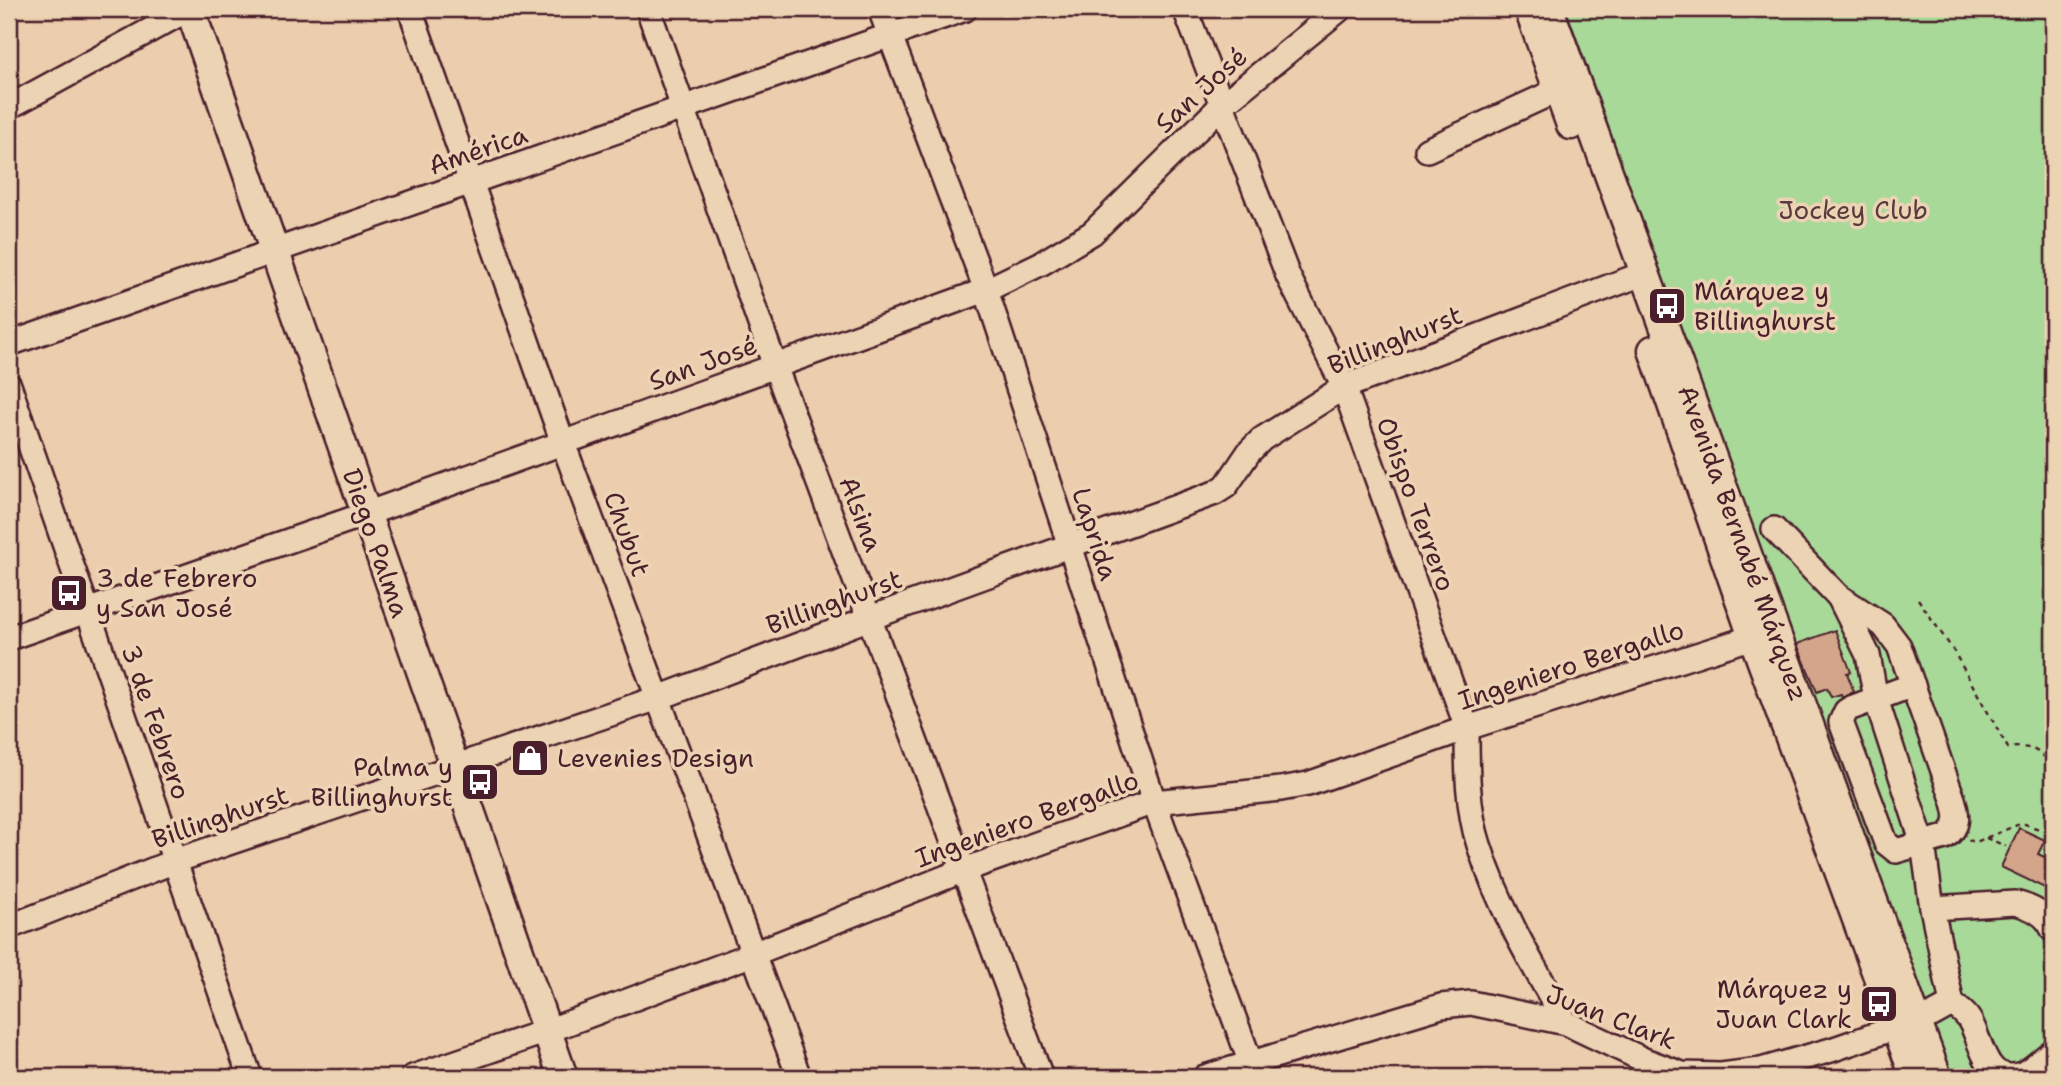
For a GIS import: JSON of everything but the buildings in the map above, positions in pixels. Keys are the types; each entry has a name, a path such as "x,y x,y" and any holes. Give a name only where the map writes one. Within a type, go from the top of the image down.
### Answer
{"main road":[{"name":"Diego Palma","path":"190,9 563,1077"},
{"name":"Avenida Bernabé Márquez","path":"1529,9 1558,90 1636,276 1907,1024 1915,1077"},
{"name":"Avenida Bernabé Márquez","path":"1549,9 1753,637 1907,1024 1937,1077"}],"street":[{"path":"9,107 190,9"},
{"name":"Chubut","path":"410,9 564,443 799,1077"},
{"name":"Alsina","path":"648,9 775,366 1041,1077"},
{"name":"Laprida","path":"880,9 986,290 1154,802 1254,1070"},
{"name":"América","path":"9,344 965,9"},
{"name":"Obispo Terrero","path":"1185,9 1288,276 1344,387 1466,728 1468,782 1478,843 1519,943 1566,1023"},
{"name":"San José","path":"9,638 366,514 986,290 1042,263 1092,233 1222,105 1340,9"},
{"path":"1427,150 1558,90"},
{"name":"Billinghurst","path":"9,926 175,861 658,698 1215,493 1226,485 1249,452 1262,439 1344,387 1636,276"},
{"name":"3 de Febrero","path":"9,385 250,1077"},
{"path":"1774,529 1838,596 1883,625 1893,636 1913,685 1958,815 1952,833 1896,851 1886,843 1841,722 1846,711 1913,685"},
{"path":"1838,596 1868,655 1876,699 1923,844 1931,908 1952,1004 1971,1022 1986,1063 1999,1074 2012,1076 2022,1073 2053,1051"},
{"name":"Ingeniero Bergallo","path":"413,1077 547,1031 753,954 964,870 1154,802 1308,784 1466,728 1753,637"},
{"path":"1931,908 2015,903 2025,905 2043,915 2053,930"},
{"name":"Juan Clark","path":"1205,1077 1254,1070 1441,1006 1471,1003 1566,1023 1682,1076 1721,1075 1761,1070 1830,1051 1932,1015 1952,1004"}],"path":[{"path":"1918,599 1953,650 2008,748 2017,746 2036,750 2049,762 2053,770"},
{"path":"1952,833 1973,842 2022,823 2053,834"},
{"path":"1986,838 2006,846"}],"green space":[{"name":"Jockey Club","path":"1566,9 2053,9 2053,1077 1945,1077 1931,1016 1891,915"}],"place":[{"name":"Márquez y Billinghurst","path":"1667,306"},
{"name":"3 de Febrero y San José","path":"69,593"},
{"name":"Levenies Design","path":"530,758"},
{"name":"Palma y Billinghurst","path":"480,782"},
{"name":"Márquez y Juan Clark","path":"1879,1004"}]}
